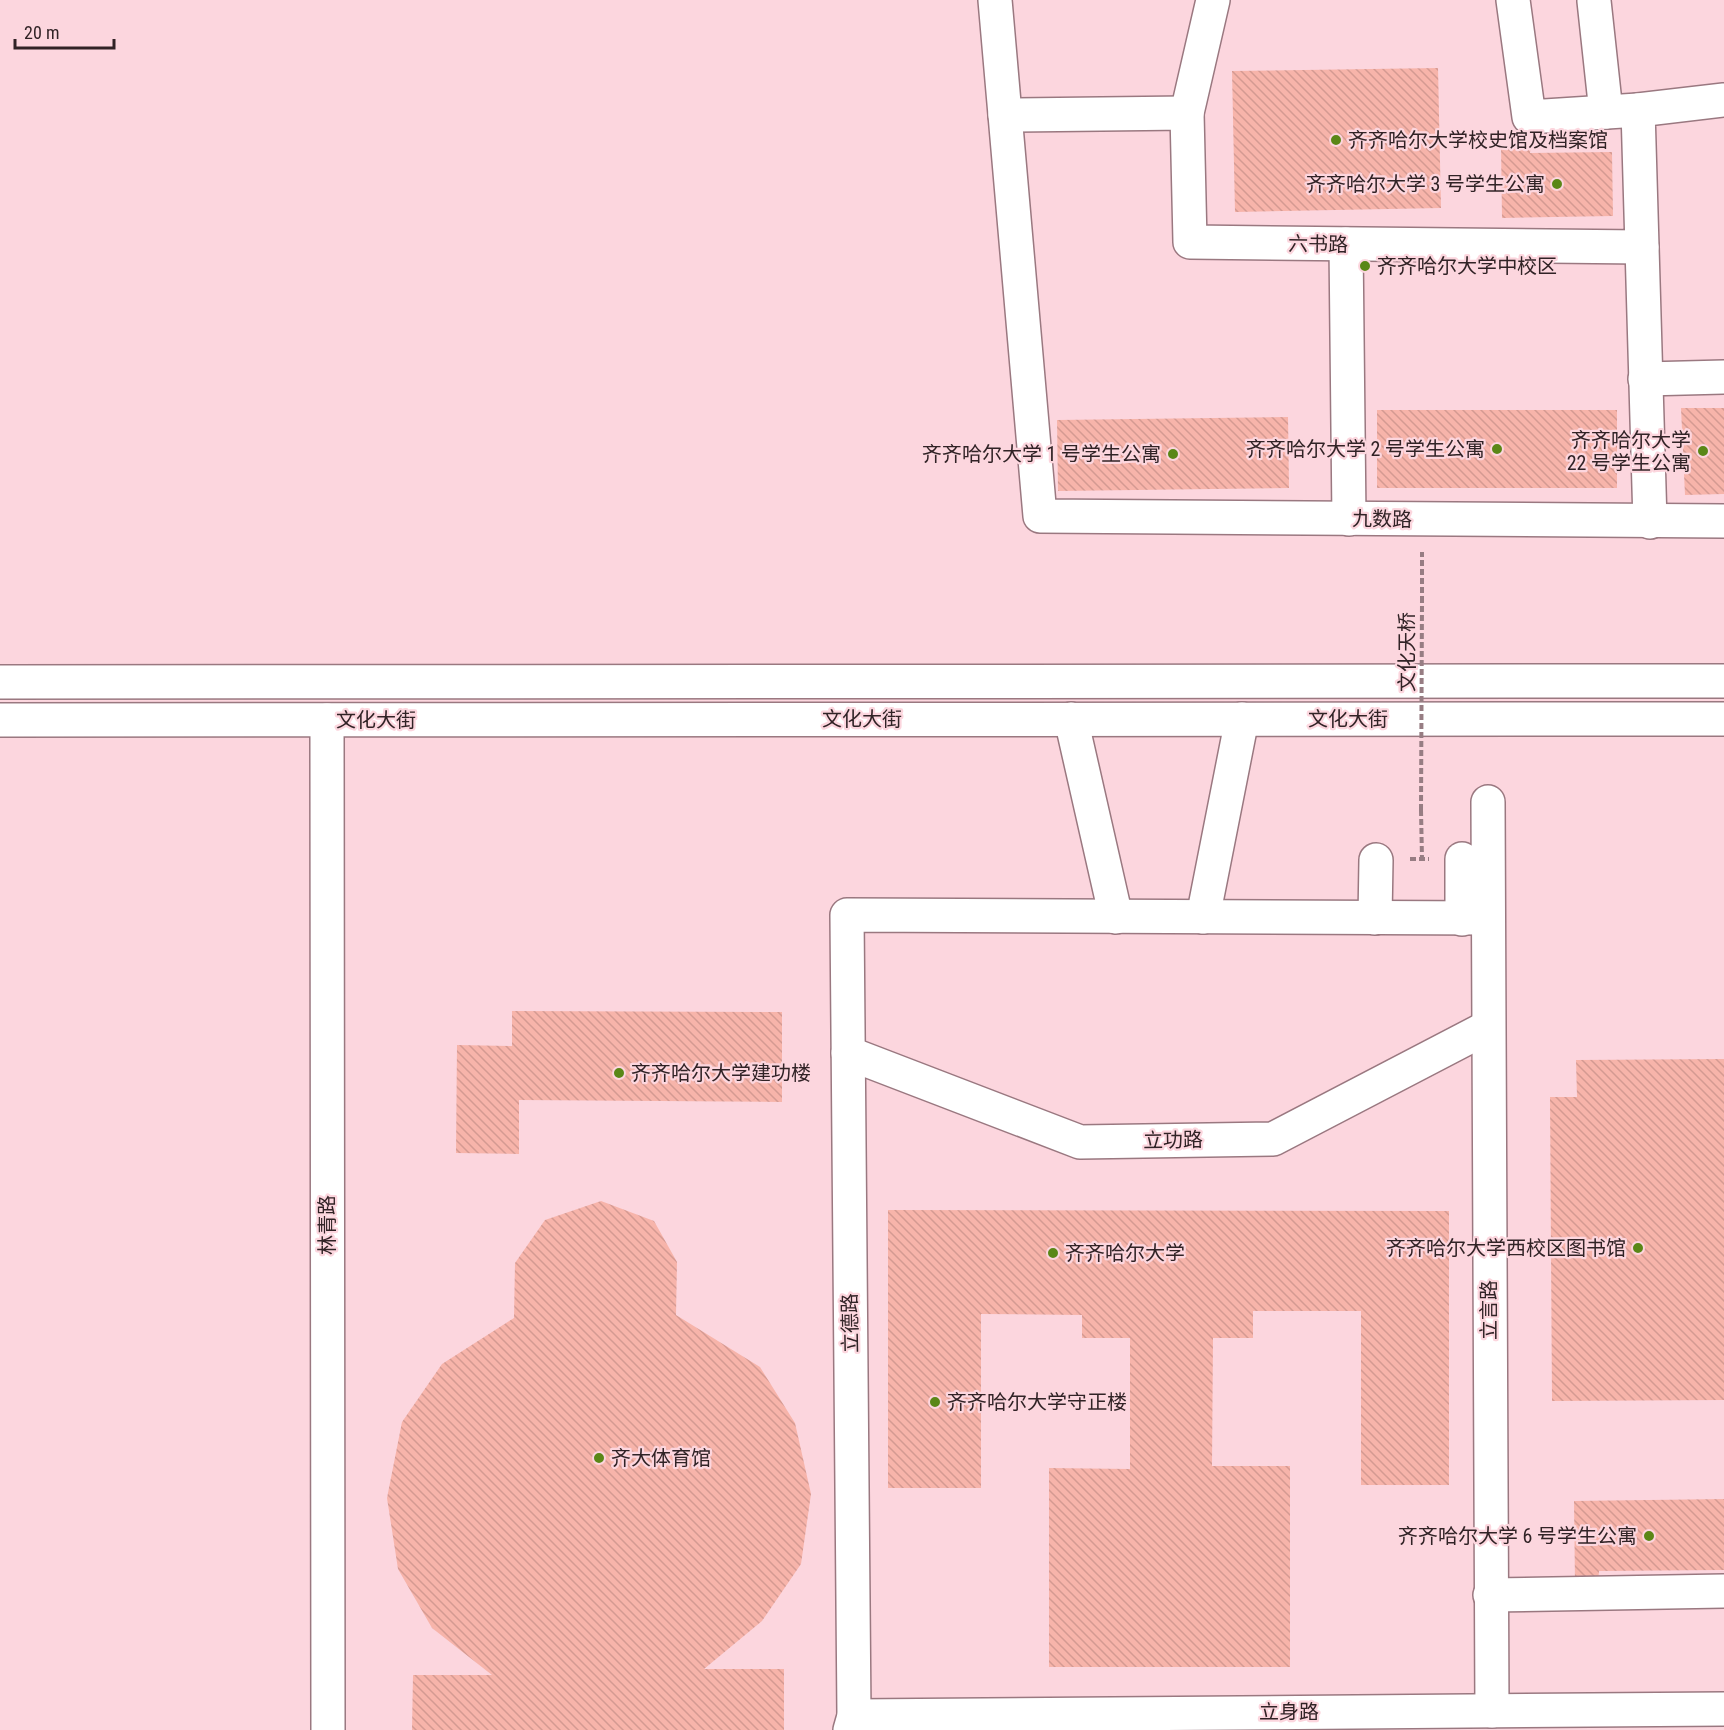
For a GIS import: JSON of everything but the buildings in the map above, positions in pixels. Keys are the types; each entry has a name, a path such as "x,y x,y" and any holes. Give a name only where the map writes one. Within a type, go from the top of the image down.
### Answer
{"street":[{"path":"995,0 1005,115 1187,113 1213,0"},
{"path":"1513,0 1529,117 1622,111 1724,100"},
{"path":"1599,0 1594,0 1622,111 1642,247 1650,522"},
{"name":"六书路","path":"1187,113 1190,242 1642,247"},
{"name":"九数路","path":"1005,115 1040,516 1470,533 1650,522 1724,521"},
{"path":"1346,244 1369,528"},
{"path":"1646,379 1724,377"},
{"name":"文化大街","path":"0,682 1724,681"},
{"path":"1071,719 1116,917 1475,919 1462,860"},
{"path":"1203,917 1242,719"},
{"name":"文化大街","path":"0,720 1724,719"},
{"name":"林青路","path":"327,720 328,1730"},
{"name":"立言路","path":"1488,802 1475,919 1488,1027 1492,1711"},
{"path":"1376,860 1376,918"},
{"name":"立德路","path":"852,1723 847,915 1116,917"},
{"name":"立功路","path":"848,1053 1080,1142 1273,1139 1488,1027"},
{"path":"1490,1595 1724,1591"},
{"name":"立身路","path":"852,1723 1492,1711 1647,1720 1724,1709"}],"path":[{"name":"文化天桥","path":"1422,545 1422,859"},
{"path":"1376,860 1462,860"}],"place":[{"name":"齐齐哈尔大学校史馆及档案馆","path":"1336,140"},
{"name":"齐齐哈尔大学 3 号学生公寓","path":"1557,184"},
{"name":"齐齐哈尔大学中校区","path":"1365,266"},
{"name":"齐齐哈尔大学 2 号学生公寓","path":"1497,449"},
{"name":"齐齐哈尔大学 22 号学生公寓","path":"1703,451"},
{"name":"齐齐哈尔大学 1 号学生公寓","path":"1173,454"},
{"name":"齐齐哈尔大学建功楼","path":"619,1073"},
{"name":"齐齐哈尔大学西校区图书馆","path":"1638,1248"},
{"name":"齐齐哈尔大学","path":"1053,1253"},
{"name":"齐齐哈尔大学守正楼","path":"935,1402"},
{"name":"齐大体育馆","path":"599,1458"},
{"name":"齐齐哈尔大学 6 号学生公寓","path":"1649,1536"}]}
